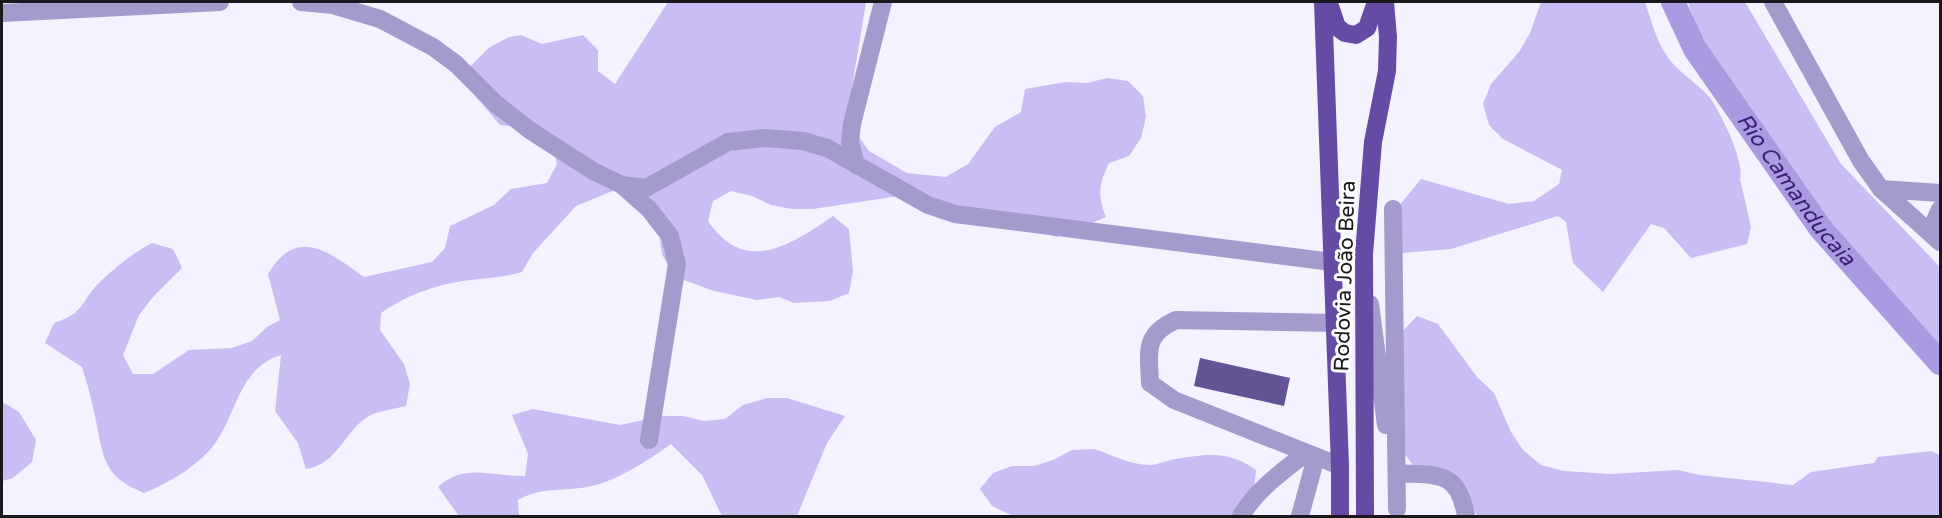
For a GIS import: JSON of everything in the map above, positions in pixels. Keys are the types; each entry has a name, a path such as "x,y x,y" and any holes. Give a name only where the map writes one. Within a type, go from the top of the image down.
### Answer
{"main road":[{"name":"Rodovia João Beira","path":"1323,2 1340,516"},
{"path":"1329,2 1337,27 1345,33 1356,35 1367,28 1376,2"},
{"name":"Rodovia João Beira","path":"1365,516 1364,254 1373,142 1387,71 1388,37 1385,2"}],"street":[{"path":"2,13 220,2"},
{"path":"301,2 333,5 380,19 433,47 456,64 496,104 531,131 594,171 622,184 646,188 728,142 765,138 803,141 827,148 907,195 955,214 1332,262"},
{"path":"855,165 850,142 852,124 883,2"},
{"path":"1773,2 1861,161 1881,189 1935,237 1941,209"},
{"path":"622,184 649,209 670,236 677,264 649,440"},
{"path":"1881,189 1941,193"},
{"path":"1393,209 1398,512"},
{"path":"1364,254 1398,512"},
{"path":"1335,323 1176,321 1160,328 1149,345 1150,383 1174,400 1340,466"},
{"path":"1241,516 1250,501 1264,487 1311,455"},
{"path":"1300,516 1311,455"},
{"path":"1397,473 1446,477 1456,484 1463,500 1466,516"}],"shaded area":[{"path":"668,2 866,2 849,106 854,130 869,151 907,173 946,177 968,164 995,127 1021,112 1025,89 1066,82 1087,83 1107,78 1128,81 1143,96 1146,117 1141,138 1129,156 1109,163 1101,184 1100,196 1106,217 1057,237 899,196 813,209 792,209 771,205 752,196 731,191 713,201 708,221 722,238 737,248 753,251 769,250 785,245 833,216 849,229 853,271 849,293 830,301 794,303 779,297 757,300 714,291 673,276 662,254 659,232 649,213 615,190 576,206 533,253 522,272 431,288 400,301 381,313 380,330 404,364 410,384 406,406 366,418 358,424 332,455 316,466 306,469 298,443 275,411 281,355 256,369 241,392 216,442 193,466 174,479 144,493 123,482 110,470 103,453 82,367 45,343 54,323 73,315 95,287 113,270 152,243 173,249 182,268 153,297 139,315 123,355 133,374 153,374 189,350 232,348 252,341 267,327 280,320 268,274 279,259 290,250 302,247 326,252 364,277 432,262 445,248 450,226 494,205 511,189 547,183 557,164 552,142 513,126 500,125 459,77 490,47 509,37 521,35 542,44 583,35 598,50 598,71 615,84"},
{"path":"1541,2 1645,2 1665,53 1675,66 1710,98 1731,138 1739,161 1740,179 1751,227 1747,244 1691,258 1664,228 1651,224 1603,292 1573,263 1566,222 1558,216 1451,249 1390,254 1390,217 1421,179 1509,204 1534,201 1559,184 1562,170 1503,139 1489,125 1483,104 1491,84 1519,52 1530,33"},
{"path":"1688,2 1745,2 1841,164 1940,267 1940,345 1931,342 1880,301 1775,178 1773,149 1758,134 1749,115 1721,83 1695,25"},
{"path":"1417,316 1438,324 1477,377 1494,393 1511,432 1523,450 1541,465 1564,471 1611,474 1678,470 1700,475 1793,485 1811,472 1874,463 1878,457 1931,451 1940,455 1940,516 1478,516 1446,477 1412,464 1399,446 1401,333"},
{"path":"767,398 787,398 845,416 827,443 797,516 722,516 702,475 671,444 613,479 583,488 545,491 518,500 519,516 459,516 438,487 448,479 469,473 525,476 528,454 512,415 533,409 620,425 662,416 683,416 704,421 725,419 743,405"},
{"path":"2,402 19,412 36,440 32,462 13,478 2,481"},
{"path":"1094,449 1145,465 1198,456 1227,456 1256,470 1254,491 1235,516 1013,516 992,506 980,489 993,473 1012,466 1034,466 1053,460 1072,450"}],"building":[{"path":"1200,358 1290,378 1284,406 1194,386"}],"waterway":[{"name":"Rio Camanducaia","path":"1673,2 1695,49 1821,229 1940,363"}]}
